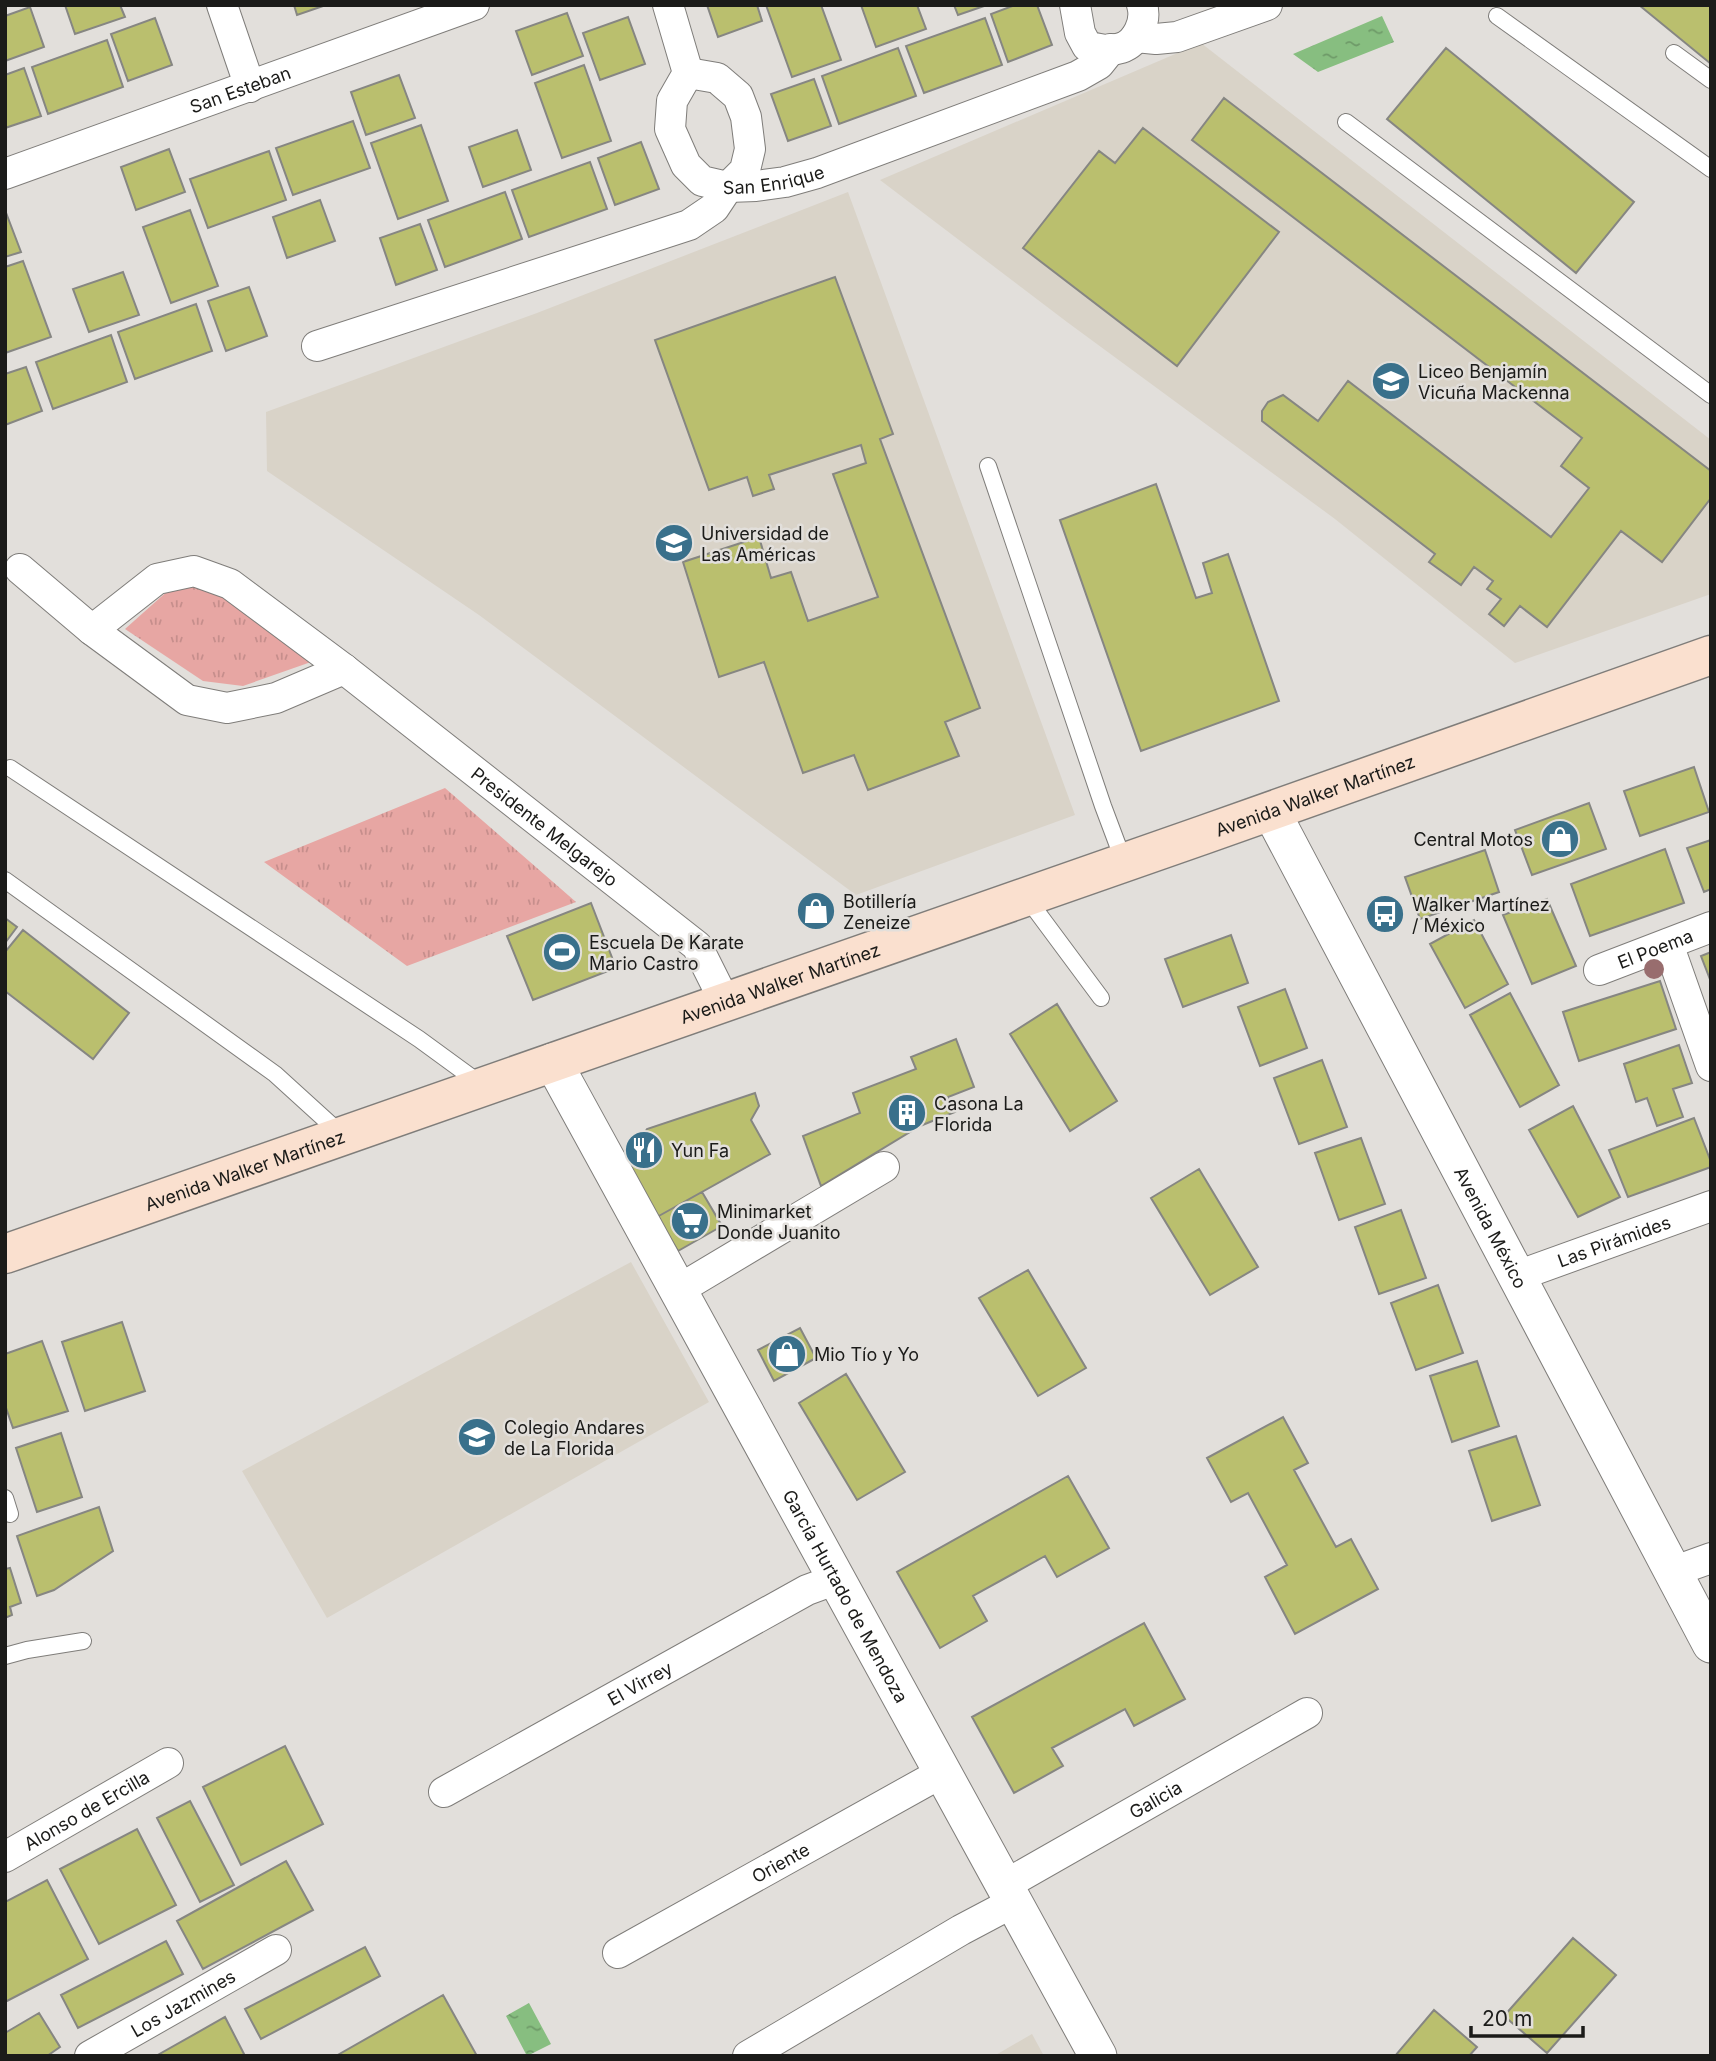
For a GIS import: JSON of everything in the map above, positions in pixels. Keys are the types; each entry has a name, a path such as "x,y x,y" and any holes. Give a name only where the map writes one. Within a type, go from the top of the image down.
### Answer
{"main road":[{"name":"Avenida Walker Martínez","path":"5,1254 1711,655"}],"street":[{"path":"222,5 250,87"},
{"name":"San Esteban","path":"5,174 474,5"},
{"path":"668,5 688,73 672,100 670,129 686,164 702,181 728,187 746,170 750,149 746,117 738,96 718,78 688,73"},
{"path":"1075,5 1080,33 1087,46 1101,51 1124,43 1177,37 1267,5"},
{"path":"1124,43 1142,23 1142,5"},
{"name":"San Enrique","path":"317,346 689,225 714,208 728,187 785,182 817,173 1078,76 1099,64 1124,43"},
{"path":"20,569 92,630 187,700 227,708 275,698 344,669"},
{"name":"Presidente Melgarejo","path":"92,630 157,579 194,571 230,584 344,669 698,946 724,1002"},
{"name":"Avenida México","path":"1271,811 1711,1644"},
{"name":"El Poema","path":"1599,970 1711,927"},
{"path":"1668,944 1711,1066"},
{"name":"García Hurtado de Mendoza","path":"553,1062 1098,2056"},
{"path":"678,1290 884,1167"},
{"name":"Las Pirámides","path":"1517,1276 1711,1206"},
{"path":"1672,1572 1711,1558"},
{"name":"El Virrey","path":"444,1792 807,1590 837,1579"},
{"name":"Galicia","path":"1010,1893 1307,1713"},
{"name":"Alonso de Ercilla","path":"5,1857 168,1763"},
{"name":"Oriente","path":"618,1953 943,1772"},
{"path":"748,2056 961,1930 1010,1893"},
{"name":"Los Jazmines","path":"90,2056 276,1950"}],"lane":[{"path":"1497,16 1711,169"},
{"path":"1674,53 1711,80"},
{"path":"1346,122 1711,395"},
{"path":"988,466 1124,862"},
{"path":"10,768 419,1039 484,1086"},
{"path":"5,880 275,1074 342,1136"},
{"path":"1026,897 1101,998"},
{"path":"5,1656 83,1641"}],"shaded area":[{"name":"Liceo Benjamín Vicuña Mackenna","path":"1201,43 1711,440 1711,594 1515,663 1335,519 1067,322 880,180"},
{"name":"Universidad de Las Américas","path":"848,192 1075,815 856,895 479,615 267,471 266,412 537,313"},
{"name":"Colegio Andares de La Florida","path":"631,1262 709,1402 327,1618 242,1471"},
{"path":"1032,2034 1044,2056 994,2056"}],"green space":[{"path":"207,586 311,662 243,686 203,681 125,629 171,588"},
{"path":"445,788 576,902 407,966 264,862"}],"water":[{"path":"1382,16 1394,42 1318,72 1293,54"},
{"path":"529,2003 551,2044 527,2056 506,2016"}],"building":[{"path":"65,5 120,5 125,17 75,34"},
{"path":"294,5 326,5 297,15"},
{"path":"707,5 757,5 762,21 718,37"},
{"path":"766,5 821,5 841,60 792,77"},
{"path":"861,5 917,5 926,29 876,47"},
{"path":"954,5 987,5 958,15"},
{"path":"1015,5 1037,5 1052,45 1008,62 991,14"},
{"path":"1639,5 1711,5 1711,64"},
{"path":"30,7 44,47 5,61 5,16"},
{"path":"567,13 583,56 532,75 516,31"},
{"path":"628,17 645,64 600,80 583,33"},
{"path":"155,18 172,65 128,81 111,34"},
{"path":"985,18 1002,65 924,93 906,46"},
{"path":"107,40 123,87 48,114 32,67"},
{"path":"898,48 916,96 839,124 822,76"},
{"path":"1446,48 1634,202 1576,273 1387,119"},
{"path":"584,65 611,141 562,158 535,83"},
{"path":"24,68 41,116 5,128 5,75"},
{"path":"399,75 415,118 366,135 351,92"},
{"path":"814,79 831,126 788,141 771,94"},
{"path":"1224,98 1711,471 1711,498 1662,562 1621,531 1547,627 1520,606 1504,626 1489,614 1501,599 1487,589 1493,581 1474,567 1461,585 1429,562 1435,554 1262,421 1262,411 1268,402 1283,395 1318,421 1348,381 1551,537 1589,488 1561,466 1582,438 1192,140"},
{"path":"353,121 370,168 293,195 276,148"},
{"path":"421,125 448,201 398,219 371,143"},
{"path":"1143,128 1279,232 1177,366 1023,248 1099,151 1115,163"},
{"path":"517,130 531,170 483,187 469,147"},
{"path":"641,142 659,189 615,205 598,158"},
{"path":"169,149 185,192 136,210 121,167"},
{"path":"269,151 286,200 208,228 190,179"},
{"path":"590,162 607,209 529,237 512,190"},
{"path":"505,192 522,239 445,267 428,220"},
{"path":"320,200 335,241 287,258 273,217"},
{"path":"5,210 21,252 5,257"},
{"path":"190,210 218,286 171,303 143,227"},
{"path":"420,224 437,270 396,285 380,238"},
{"path":"23,261 51,337 5,353 5,267"},
{"path":"123,272 139,315 89,332 73,289"},
{"path":"835,277 893,434 880,439 980,708 945,722 959,756 868,790 854,755 803,773 764,662 719,677 683,562 759,537 771,578 791,572 808,621 878,597 833,474 866,463 861,445 769,475 774,489 753,496 747,477 709,490 655,340"},
{"path":"249,287 267,336 226,351 208,301"},
{"path":"196,304 212,351 135,379 118,332"},
{"path":"111,335 127,382 53,409 36,362"},
{"path":"26,367 42,411 5,425 5,374"},
{"path":"1156,484 1196,598 1212,593 1203,563 1228,554 1279,701 1141,751 1060,520"},
{"path":"1694,767 1709,812 1640,836 1624,791"},
{"name":"Central Motos","path":"1589,803 1606,849 1532,875 1515,830"},
{"path":"1711,840 1711,889 1704,892 1687,848"},
{"path":"1665,849 1684,903 1590,936 1571,884"},
{"path":"1485,850 1499,892 1420,919 1405,877"},
{"path":"1547,899 1576,966 1532,984 1503,915"},
{"name":"Escuela De Karate Mario Castro","path":"591,903 616,968 533,1000 507,936"},
{"path":"5,918 17,927 5,943"},
{"path":"1474,920 1508,984 1465,1008 1430,944"},
{"path":"23,930 129,1013 93,1059 5,991 5,952"},
{"path":"1231,935 1248,983 1183,1007 1165,959"},
{"path":"1711,952 1711,982 1701,956"},
{"path":"1660,981 1676,1029 1579,1061 1563,1012"},
{"path":"1285,989 1307,1048 1260,1066 1238,1007"},
{"path":"1510,993 1559,1085 1520,1107 1470,1015"},
{"path":"1057,1004 1117,1101 1070,1131 1010,1034"},
{"name":"Casona La Florida","path":"956,1039 974,1087 948,1097 955,1112 920,1126 821,1186 803,1136 860,1113 853,1093 916,1069 911,1057"},
{"path":"1679,1045 1692,1083 1673,1089 1683,1117 1657,1126 1647,1098 1636,1102 1624,1064"},
{"path":"1322,1060 1347,1127 1299,1144 1274,1078"},
{"path":"755,1093 759,1106 751,1120 770,1154 657,1217 627,1162 647,1129"},
{"path":"1573,1106 1620,1197 1578,1217 1529,1130"},
{"path":"1694,1118 1711,1167 1628,1197 1609,1150"},
{"path":"1361,1138 1385,1204 1339,1220 1315,1153"},
{"path":"1199,1169 1258,1267 1210,1295 1151,1198"},
{"name":"Minimarket Donde Juanito","path":"702,1192 722,1226 678,1251 657,1217"},
{"path":"1401,1210 1426,1278 1379,1294 1355,1227"},
{"path":"1028,1270 1086,1368 1038,1396 979,1298"},
{"path":"1438,1285 1463,1353 1416,1370 1391,1303"},
{"path":"122,1322 145,1391 85,1411 62,1342"},
{"name":"Mio Tío y Yo","path":"800,1328 816,1358 774,1381 758,1350"},
{"path":"42,1341 68,1411 13,1428 5,1405 5,1354"},
{"path":"1477,1361 1499,1426 1452,1442 1430,1376"},
{"path":"846,1374 905,1472 857,1500 799,1403"},
{"path":"1283,1417 1308,1463 1294,1470 1336,1547 1351,1539 1378,1589 1295,1634 1265,1577 1287,1565 1248,1493 1231,1502 1207,1458"},
{"path":"61,1433 82,1497 37,1512 16,1448"},
{"path":"1516,1436 1540,1505 1492,1521 1469,1451"},
{"path":"1068,1476 1109,1548 1057,1577 1045,1556 973,1596 987,1621 940,1648 897,1572"},
{"path":"99,1507 113,1551 54,1590 37,1596 17,1536"},
{"path":"10,1568 21,1603 10,1607 12,1615 5,1618 5,1569"},
{"path":"1144,1623 1185,1699 1134,1726 1125,1709 1052,1748 1063,1766 1014,1793 972,1717"},
{"path":"285,1746 323,1824 241,1865 203,1787"},
{"path":"190,1801 234,1885 200,1902 157,1818"},
{"path":"137,1829 176,1905 99,1944 60,1869"},
{"path":"286,1861 313,1910 203,1969 177,1921"},
{"path":"47,1880 88,1959 5,2002 5,1902"},
{"path":"1573,1938 1616,1975 1547,2053 1504,2016"},
{"path":"166,1941 183,1974 78,2028 61,1995"},
{"path":"365,1947 380,1976 261,2039 245,2009"},
{"path":"443,1995 477,2056 336,2056"},
{"path":"1434,2010 1477,2047 1469,2056 1395,2056"},
{"path":"39,2013 60,2047 47,2056 5,2056 5,2033"},
{"path":"225,2017 244,2054 241,2056 156,2056"}],"place":[{"name":"Liceo Benjamín Vicuña Mackenna","path":"1391,381"},
{"name":"Universidad de Las Américas","path":"674,543"},
{"name":"Central Motos","path":"1560,839"},
{"name":"Botillería Zeneize","path":"816,911"},
{"name":"Walker Martínez / México","path":"1385,914"},
{"name":"Escuela De Karate Mario Castro","path":"562,952"},
{"name":"Casona La Florida","path":"907,1113"},
{"name":"Yun Fa","path":"644,1150"},
{"name":"Minimarket Donde Juanito","path":"690,1221"},
{"name":"Mio Tío y Yo","path":"787,1354"},
{"name":"Colegio Andares de La Florida","path":"477,1437"}]}
